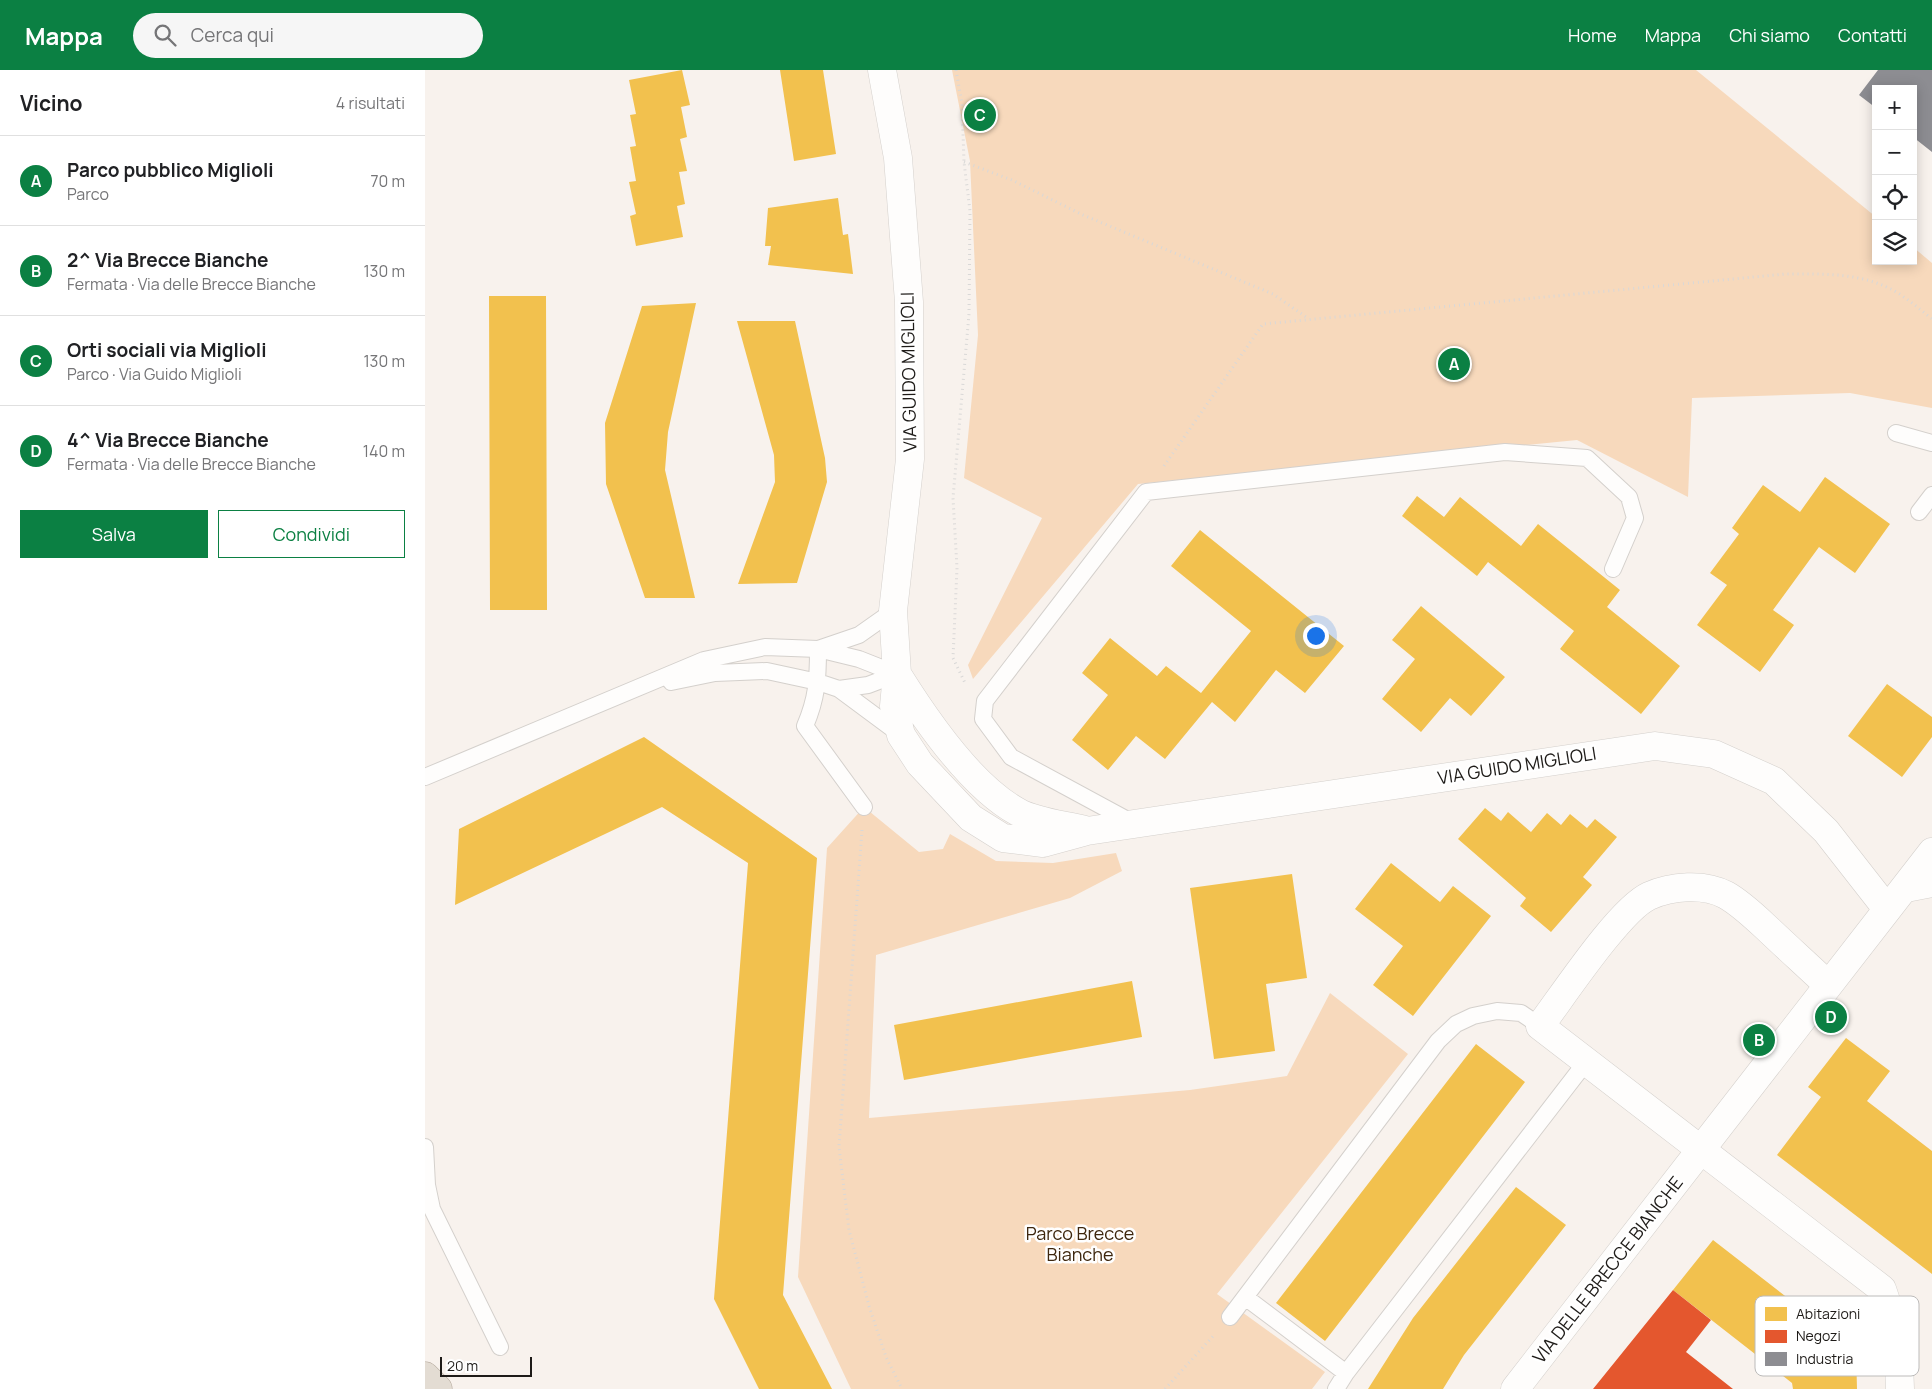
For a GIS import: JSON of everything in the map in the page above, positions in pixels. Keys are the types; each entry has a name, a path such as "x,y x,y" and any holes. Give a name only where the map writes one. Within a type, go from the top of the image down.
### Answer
{"highway":[{"path":"425,1376 438,1389"}],"street":[{"name":"VIA GUIDO MIGLIOLI","path":"882,70 898,158 909,302 910,459 893,611 897,674 894,706 901,735 920,764 971,818 1003,838 1043,843 1087,831 1655,746 1714,754 1774,781 1826,832 1887,909"},
{"name":"VIA GUIDO MIGLIOLI","path":"897,674 927,722 990,793 1019,813 1087,831"},
{"name":"VIA DELLE BRECCE BIANCHE","path":"1515,1389 1932,852"},
{"path":"1905,888 1932,883"},
{"path":"1828,985 1753,915 1725,894 1701,888 1673,889 1648,897 1633,907 1615,927 1540,1026 1882,1289 1884,1296"},
{"path":"1900,1376 1900,1389"}],"lane":[{"path":"1896,432 1932,443"},
{"path":"1136,824 1011,757 983,720 985,702 1146,492 1505,452 1587,458 1629,497 1635,518 1613,568"},
{"path":"1919,512 1932,495"},
{"path":"818,648 859,635 893,611"},
{"path":"425,777 704,660 765,647 818,648 859,659 897,674"},
{"path":"818,648 818,682 815,703 805,726 864,807"},
{"path":"637,689 724,672 767,671 818,682 839,689 901,735"},
{"path":"839,689 868,685 897,674"},
{"path":"1230,1317 1438,1041 1456,1024 1473,1016 1497,1011 1521,1013 1540,1026"},
{"path":"1337,1389 1346,1373 1586,1062"},
{"path":"425,1147 427,1185 432,1209 500,1346"},
{"path":"1245,1297 1346,1373"}],"path":[{"path":"957,70 962,104 964,162 970,211 969,314 953,498 957,568 953,658 983,720"},
{"path":"964,162 1012,180 1083,216 1273,294 1310,320"},
{"path":"1146,492 1263,324 1785,274 1833,274 1869,280 1897,293 1932,319"},
{"path":"864,807 839,1147 849,1230 881,1340 902,1389"},
{"path":"1165,1389 1230,1317"}],"green space":[{"path":"952,70 1696,70 1872,214 1872,265 1917,265 1917,250 1932,263 1932,408 1850,393 1692,398 1688,497 1577,440 1138,484 973,679 968,665 1042,518 964,478 978,335 970,161"},
{"name":"Parco Brecce Bianche","path":"864,807 919,852 943,849 950,834 996,861 1053,863 1116,853 1122,871 1070,898 876,955 869,1118 1190,1090 1287,1076 1330,993 1408,1054 1217,1294 1325,1372 1312,1389 851,1389 798,1277 827,848"}],"building: Abitazioni":[{"path":"682,70 690,105 681,107 687,137 680,139 687,171 679,172 685,204 677,206 683,237 636,246 630,216 636,214 629,182 636,181 630,147 636,146 630,115 636,114 629,80"},
{"path":"780,70 823,70 836,154 794,161"},
{"path":"838,198 843,235 848,234 853,274 768,265 771,246 765,246 768,208"},
{"path":"489,296 546,296 547,610 490,610"},
{"path":"696,303 668,432 665,470 695,598 645,598 606,484 605,423 642,306"},
{"path":"737,321 795,321 825,458 827,482 797,583 738,584 775,482 774,455"},
{"path":"1825,477 1890,524 1855,573 1819,547 1773,610 1794,625 1760,672 1697,625 1727,585 1710,573 1739,534 1732,528 1763,485 1800,512"},
{"path":"1417,496 1444,517 1460,497 1521,546 1538,524 1620,590 1607,607 1680,666 1641,714 1560,649 1574,631 1488,562 1477,576 1402,516"},
{"path":"1200,530 1344,646 1305,693 1276,670 1235,722 1212,702 1165,759 1136,736 1108,770 1072,740 1108,695 1082,673 1110,638 1157,676 1166,666 1201,693 1251,631 1171,566"},
{"path":"1421,606 1505,677 1471,716 1450,698 1421,732 1382,699 1415,659 1392,640"},
{"path":"1887,684 1932,717 1932,737 1902,777 1848,736"},
{"path":"644,737 817,858 783,1295 832,1389 759,1389 714,1299 748,863 662,807 455,905 459,829"},
{"path":"1485,808 1501,821 1508,812 1531,832 1547,813 1561,825 1570,814 1587,828 1595,819 1617,837 1583,877 1592,885 1551,932 1520,906 1526,898 1458,839"},
{"path":"1391,863 1440,902 1453,886 1491,916 1413,1016 1373,985 1403,946 1355,909"},
{"path":"1292,874 1307,978 1266,984 1275,1051 1214,1059 1190,888"},
{"path":"1132,981 1142,1037 904,1080 894,1025"},
{"path":"1846,1038 1890,1071 1867,1101 1932,1151 1932,1274 1777,1155 1821,1097 1808,1087"},
{"path":"1476,1044 1525,1082 1325,1341 1276,1303"},
{"path":"1516,1187 1566,1225 1464,1355 1443,1389 1368,1389 1413,1318"},
{"path":"1713,1240 1785,1296 1755,1296 1755,1354 1673,1290"},
{"path":"1783,1376 1857,1376 1857,1389 1793,1389 1792,1383"}],"building: Negozi":[{"path":"1673,1290 1711,1320 1686,1352 1733,1389 1593,1389"}],"building: Industria":[{"path":"1878,70 1932,70 1932,152 1917,140 1917,85 1872,85 1872,105 1859,95"}],"place":[{"name":"Orti sociali via Miglioli","path":"980,115"},
{"name":"Parco pubblico Miglioli","path":"1454,364"},
{"name":"4^ Via Brecce Bianche","path":"1831,1017"},
{"name":"2^ Via Brecce Bianche","path":"1759,1040"}]}
